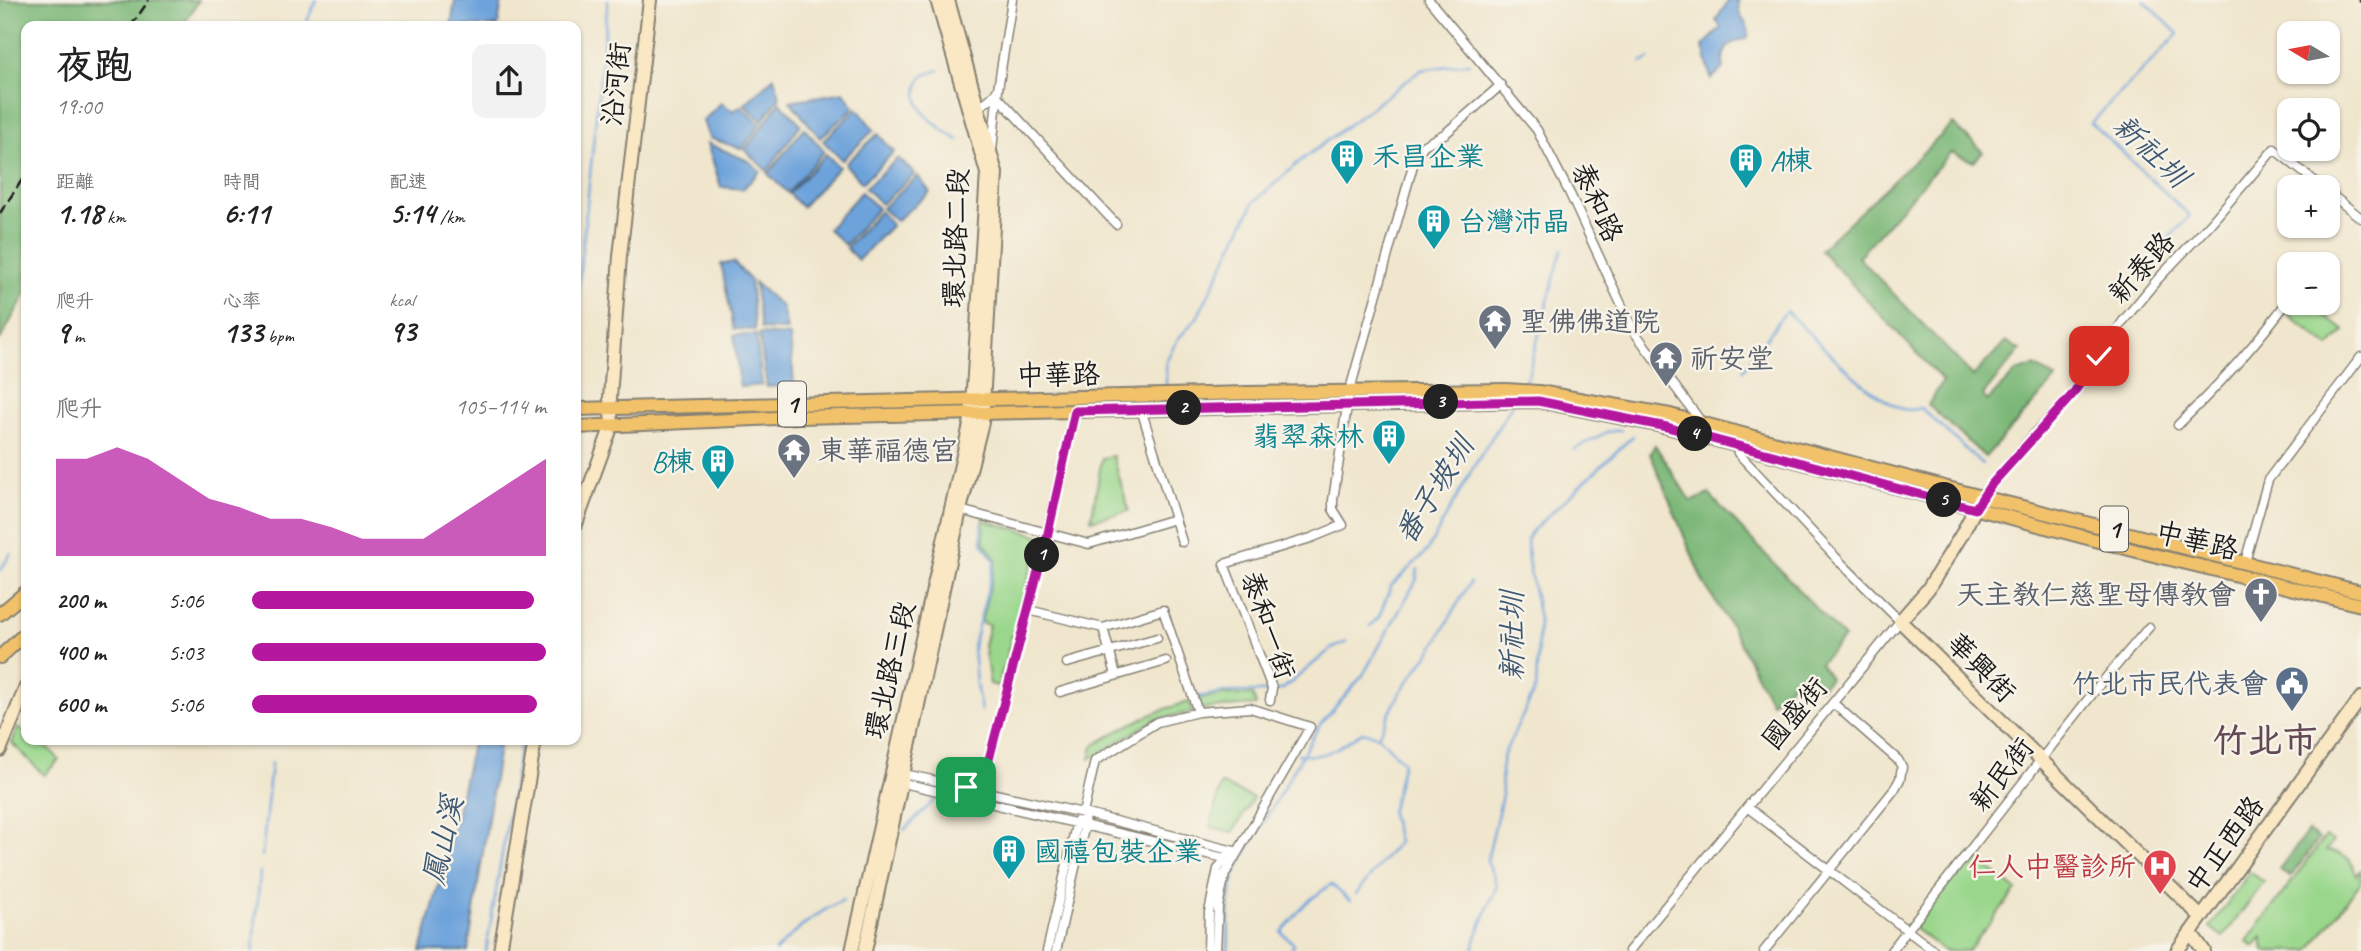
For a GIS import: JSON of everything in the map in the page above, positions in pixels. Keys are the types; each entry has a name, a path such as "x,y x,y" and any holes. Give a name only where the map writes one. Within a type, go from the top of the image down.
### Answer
{"main road":[{"name":"中華路","path":"611,408 978,399 1525,395 1636,414 1702,430 2361,605"},
{"name":"中華路","path":"612,425 798,417 1141,409 1348,398"},
{"name":"1","path":"581,409 611,408"},
{"name":"1","path":"581,427 612,425"},
{"name":"中華路","path":"1702,430 1740,445 1978,503 2245,562 2361,592"},
{"path":"0,614 21,596"},
{"path":"0,657 21,638"}],"street":[{"name":"沿河街","path":"612,425 620,256 650,0"},
{"name":"環北路二段","path":"937,0 982,116 987,173 978,399"},
{"name":"環北路二段","path":"948,0 996,173 978,399"},
{"path":"982,116 998,93 1012,0"},
{"name":"泰和路","path":"1429,0 1537,130 1633,330 1690,404 1702,430"},
{"path":"1348,398 1415,158 1424,145 1446,133 1501,85"},
{"path":"982,116 998,93"},
{"path":"998,93 1116,224"},
{"name":"新泰路","path":"1978,503 2036,432 2072,395 2123,321 2157,280 2210,224 2274,149 2307,175"},
{"path":"2340,201 2361,218"},
{"path":"2178,425 2245,357 2277,315"},
{"path":"2245,562 2268,480 2361,357"},
{"name":"泰和一街","path":"1270,700 1272,688 1224,564 1311,538 1343,525 1333,509 1333,500 1348,398"},
{"name":"環北路三段","path":"865,951 960,510 978,399"},
{"path":"1141,409 1182,542"},
{"path":"979,800 1048,533 1075,411"},
{"name":"環北路三段","path":"852,951 890,776 977,414"},
{"path":"581,510 612,425"},
{"name":"華興街","path":"1740,445 1738,453 1841,563 2202,917"},
{"name":"國盛街","path":"1629,951 1928,589 1978,503"},
{"path":"960,510 1089,544 1175,519"},
{"path":"1028,610 1103,628 1163,610 1198,712"},
{"name":"新民街","path":"1891,951 2149,627"},
{"path":"1103,628 1116,675"},
{"path":"1067,663 1157,638"},
{"path":"1060,692 1167,661"},
{"name":"中正西路","path":"2177,951 2361,698"},
{"path":"0,750 21,699"},
{"path":"1764,951 1894,790 1900,779 1902,767 1898,760 1834,704"},
{"path":"1047,951 1095,761 1157,722 1198,712 1250,708 1310,727 1232,855 1218,907 1216,951"},
{"path":"500,951 534,745"},
{"path":"890,776 981,790 1083,813 1232,855"},
{"path":"904,778 979,800 1232,855"},
{"path":"1747,807 1934,951"},
{"path":"1056,951 1080,823"},
{"path":"1208,951 1209,912 1218,869 1232,855"},
{"path":"2190,933 2204,951"}],"green space":[{"path":"0,0 199,0 186,21 21,21 21,302 0,340"},
{"path":"1953,124 1983,152 1974,162 1951,152 1858,257 1973,376 2006,341 2020,350 1983,395 1987,401 2016,372 2035,366 2056,379 1985,457 1928,405 1943,381 1820,250"},
{"path":"2289,315 2323,315 2345,331 2329,347"},
{"path":"1655,445 1691,502 1709,494 1844,638 1820,663 1830,678 1820,688 1807,670 1771,703 1732,628 1703,582 1650,453"},
{"path":"1113,456 1129,511 1091,520 1102,458"},
{"path":"983,520 1041,536 998,686 990,684 984,645 989,625 981,622 996,560 984,542"},
{"path":"1253,695 1256,705 1199,709 1195,699"},
{"path":"1189,702 1192,712 1156,719 1090,759 1093,746 1116,732 1152,714"},
{"path":"18,727 21,729 21,745 43,745 59,760 44,775 12,743"},
{"path":"1221,784 1253,798 1233,832 1210,827"},
{"path":"2308,831 2319,839 2290,877 2279,869"},
{"path":"2326,836 2333,841 2326,851 2346,857 2356,875 2361,870 2361,882 2309,951 2264,951 2262,937 2254,947 2247,941"},
{"path":"1971,854 2016,890 1968,951 1944,951 1914,928"},
{"path":"2250,872 2264,882 2223,937 2210,927"}],"water":[{"path":"455,0 502,0 499,21 452,21"},
{"path":"1729,0 1738,0 1739,12 1748,28 1748,35 1747,39 1731,44 1725,52 1724,68 1711,79 1703,46 1721,28 1716,20"},
{"path":"774,77 780,97 762,121 744,105"},
{"path":"844,92 854,107 820,138 790,101"},
{"path":"780,102 801,124 767,171 745,150"},
{"path":"721,103 734,111 740,106 760,124 742,149 709,138 703,121"},
{"path":"857,108 874,130 842,160 823,141"},
{"path":"804,128 824,151 788,193 768,174"},
{"path":"878,134 894,152 862,183 845,164"},
{"path":"707,143 749,161 760,171 743,189 721,187"},
{"path":"826,154 839,167 802,207 789,194"},
{"path":"898,158 915,174 881,204 865,188"},
{"path":"918,176 930,192 896,221 882,208"},
{"path":"861,192 878,208 845,245 828,229"},
{"path":"880,211 892,225 858,260 846,248"},
{"path":"734,262 750,280 755,330 734,329 721,264"},
{"path":"754,282 782,307 787,330 761,329"},
{"path":"759,334 790,336 794,385 767,387"},
{"path":"734,335 756,335 762,385 740,387"},
{"name":"鳳山溪","path":"472,745 499,745 468,951 421,951 449,847"}],"waterway":[{"path":"307,21 316,0"},
{"path":"581,262 608,0"},
{"name":"新社圳","path":"2144,0 2178,34 2091,123 2190,216 2165,242"},
{"name":"番子坡圳","path":"1641,63 1649,59"},
{"path":"1166,388 1166,361 1178,339 1197,318 1254,202 1299,162 1421,70 1469,63"},
{"path":"939,70 922,76 917,97 925,114 958,140"},
{"name":"番子坡圳","path":"1522,387 1528,375 1562,249"},
{"name":"新社圳","path":"1743,370 1786,311 1841,364 1886,401 1903,409 1921,408 1982,464"},
{"name":"番子坡圳","path":"1370,626 1379,617 1391,586 1427,551 1512,405"},
{"path":"1573,450 1607,432 1621,430"},
{"name":"新社圳","path":"1473,951 1497,885 1487,861 1502,795 1501,769 1504,754 1536,688 1539,619 1527,540 1530,533 1633,436"},
{"path":"981,711 973,646 995,561 982,543 982,524"},
{"path":"0,571 11,553"},
{"name":"新社圳","path":"1228,951 1230,897 1238,867 1319,726 1363,675 1416,581 1418,569"},
{"path":"1298,754 1325,754 1362,732 1378,736 1401,691 1433,648 1470,582"},
{"name":"番子坡圳","path":"1197,697 1224,692 1268,692 1283,689 1331,649 1347,642"},
{"path":"1356,894 1398,842 1391,813 1403,762 1378,736"},
{"path":"486,951 520,745"},
{"path":"262,856 271,763"},
{"name":"番子坡圳","path":"904,830 936,799"},
{"path":"253,951 260,872"},
{"path":"1291,951 1294,944 1281,932 1306,903 1331,884 1350,901"},
{"name":"番子坡圳","path":"775,951 807,922 843,900"}],"railway":[{"path":"134,21 149,0"},
{"path":"0,213 21,182"}],"place":[{"name":"禾昌企業","path":"1347,186"},
{"name":"A棟","path":"1746,190"},
{"name":"台灣沛晶","path":"1434,251"},
{"name":"聖佛佛道院","path":"1495,351"},
{"name":"祈安堂","path":"1666,388"},
{"name":"翡翠森林","path":"1389,466"},
{"name":"東華福德宮","path":"794,480"},
{"name":"B棟","path":"718,491"},
{"name":"天主教仁慈聖母傳教會","path":"2261,624"},
{"name":"竹北市民代表會","path":"2292,713"},
{"name":"國禧包裝企業","path":"1009,881"},
{"name":"仁人中醫診所","path":"2160,896"}],"district":[{"name":"竹北市","path":"2265,740"}],"route":[{"path":"966,787 981,790 1048,533 1075,411 1538,401 1740,445 1975,509 1990,486 2072,395 2099,356"}]}
